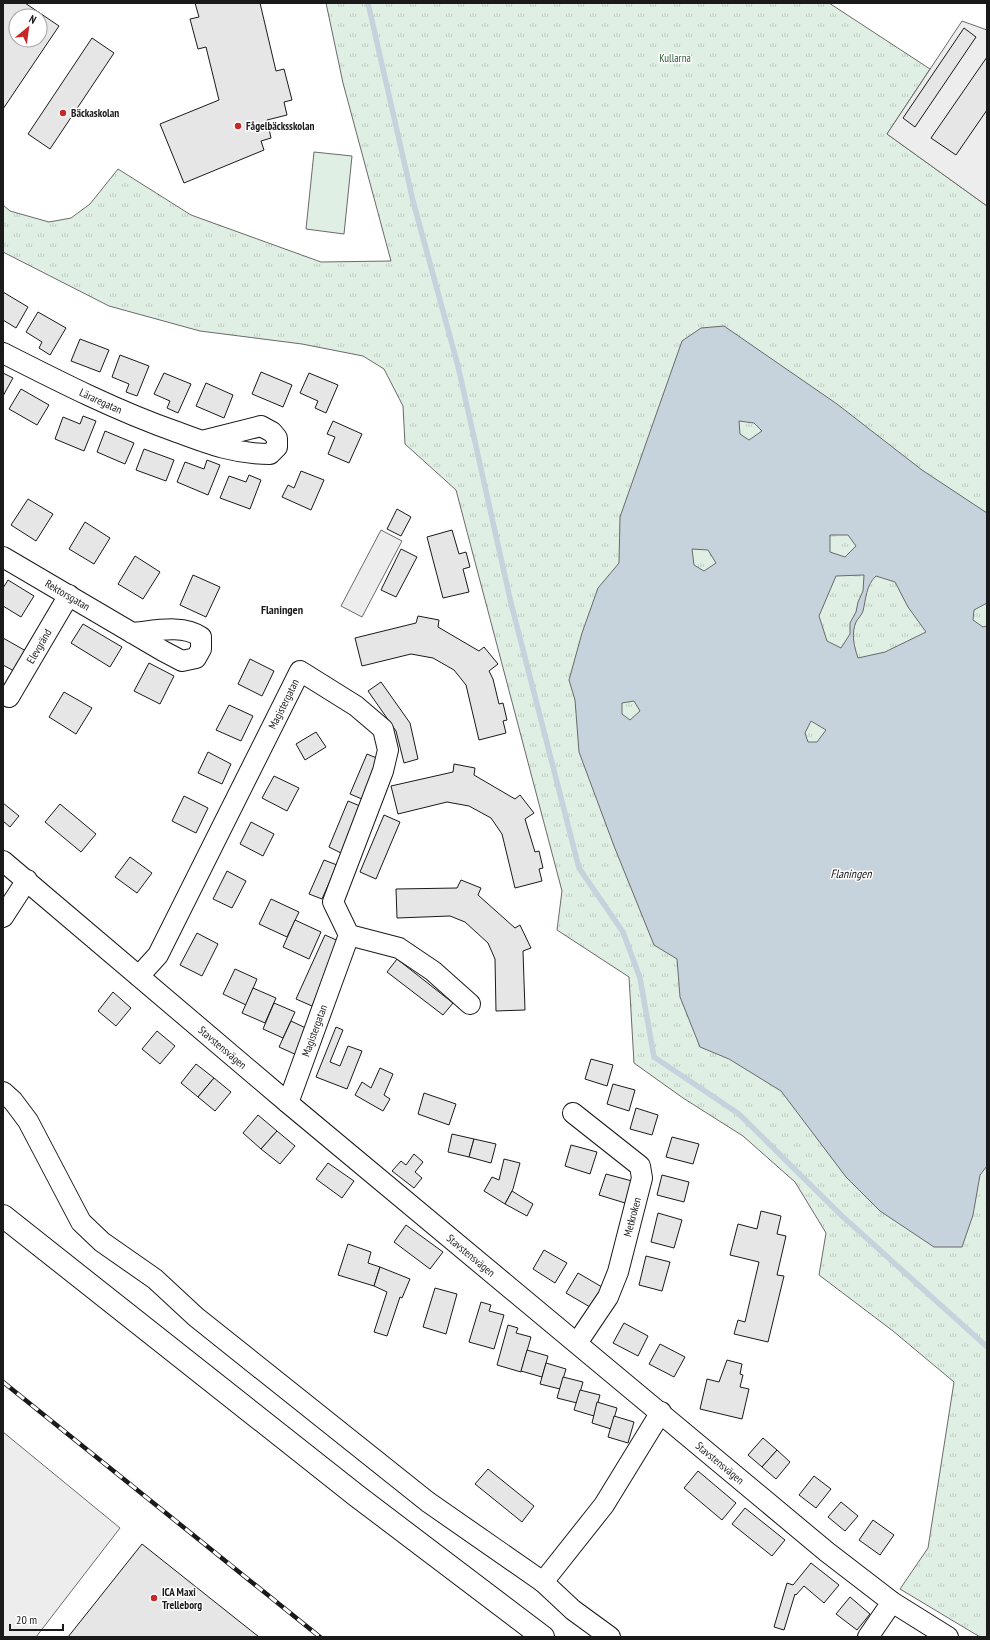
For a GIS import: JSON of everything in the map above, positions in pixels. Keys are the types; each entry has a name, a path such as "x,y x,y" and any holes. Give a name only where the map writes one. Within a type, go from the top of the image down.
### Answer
{"highway":[{"path":"3,1216 357,1496 543,1637"}],"street":[{"name":"Läraregatan","path":"3,353 60,382 142,420 202,441"},
{"name":"Rektorsgatan","path":"3,557 132,632"},
{"name":"Elevgränd","path":"9,697 69,595"},
{"name":"Magistergatan","path":"139,976 158,955 300,671 356,706 383,729 388,750 383,771 333,902 349,935 288,1103"},
{"name":"Stavstensvägen","path":"3,861 288,1103 661,1412 827,1552 892,1602 948,1637"},
{"path":"3,917 26,880"},
{"path":"349,935 399,948 433,971 470,1004"},
{"path":"3,1092 28,1121 81,1222 102,1242 155,1279 196,1317 428,1502 543,1582 573,1610 610,1637"},
{"name":"Metkroken","path":"573,1113 640,1166 642,1178 618,1272 608,1297 577,1343"},
{"path":"543,1582 604,1504 661,1412"},
{"path":"868,1637 892,1602"}],"green space":[{"name":"Kullarna","path":"326,3 829,3 930,69 887,134 987,206 987,1637 980,1637 900,1589 928,1548 954,1382 893,1331 819,1275 826,1233 795,1182 743,1136 683,1098 634,1063 629,977 557,930 562,891 456,490 405,444 403,406 384,369 363,356 302,344 200,331 109,306 3,252 3,205 10,211 49,222 71,218 90,204 118,169 191,215 321,262 391,261 343,83"},
{"path":"314,152 352,156 344,234 306,229"}],"shaded area":[{"path":"962,21 987,30 987,206 887,134"},
{"path":"381,530 402,541 362,617 341,606"},
{"path":"3,1432 120,1528 36,1637 3,1637"}],"water":[{"name":"Flaningen","path":"724,326 837,404 922,470 987,513 987,603 974,610 973,620 983,627 987,626 987,1166 980,1175 973,1215 962,1247 934,1247 880,1211 846,1177 781,1091 729,1059 700,1047 680,997 677,959 654,945 614,846 579,752 575,700 569,680 582,633 598,588 619,563 620,517 682,341 701,328","holes":["739,421 754,423 762,431 749,440 740,434","830,535 848,535 856,546 845,557 830,552","692,549 708,550 716,563 704,571 694,565","864,575 863,591 858,602 856,612 850,623 850,634 841,648 827,641 819,616 836,576","876,576 895,582 908,607 926,632 885,652 858,658 854,644 854,626 862,612 870,584","634,701 640,711 630,720 622,714 622,703","811,721 826,730 817,742 808,742 805,733"]}],"building":[{"path":"3,3 25,3 32,8 8,8 8,48 44,48 3,109"},
{"path":"195,3 260,3 276,71 284,69 292,100 284,102 287,115 267,120 271,138 261,141 264,150 184,183 160,124 219,100 206,47 198,49 190,19 199,17"},
{"path":"48,19 59,26 48,42"},
{"path":"964,28 976,37 915,127 903,118"},
{"path":"92,38 114,53 50,149 28,134"},
{"path":"987,57 987,110 956,155 931,138"},
{"path":"3,292 28,307 16,328 3,320"},
{"path":"38,312 66,328 50,355 39,348 42,342 26,332"},
{"path":"80,339 109,350 100,372 71,361"},
{"path":"120,355 149,366 137,396 126,392 129,384 112,377"},
{"path":"261,372 292,385 283,407 252,394"},
{"path":"3,373 13,378 3,396"},
{"path":"164,373 191,384 178,413 167,408 170,401 154,394"},
{"path":"309,373 338,385 326,413 315,408 318,401 300,393"},
{"path":"206,383 233,395 224,418 196,406"},
{"path":"21,389 49,405 37,425 9,409"},
{"path":"83,416 96,421 84,451 55,439 63,417 80,424"},
{"path":"333,421 362,434 349,463 328,454 335,437 327,434"},
{"path":"105,431 134,443 125,464 97,452"},
{"path":"144,449 174,460 166,481 136,470"},
{"path":"207,460 220,465 208,495 177,482 185,462 204,469"},
{"path":"301,471 324,480 311,510 282,497 288,485 294,488"},
{"path":"249,475 261,480 250,509 220,498 229,476 246,482"},
{"path":"28,499 53,514 36,541 11,525"},
{"path":"397,509 411,517 401,536 387,529"},
{"path":"85,522 110,538 94,564 69,549"},
{"path":"452,530 459,554 466,552 470,567 463,569 469,592 443,598 427,537"},
{"path":"401,549 417,557 396,597 381,590"},
{"path":"135,556 160,572 143,599 118,584"},
{"path":"193,575 220,587 206,617 180,605"},
{"path":"8,580 34,596 21,617 3,606 3,588"},
{"path":"418,616 439,620 438,627 479,651 484,647 498,664 489,671 493,679 499,704 503,703 507,720 503,721 506,733 479,740 466,685 454,670 433,658 411,654 362,666 355,638 416,623"},
{"path":"83,624 122,647 110,667 71,643"},
{"path":"3,638 26,651 14,671 3,665"},
{"path":"250,659 274,671 262,696 238,684"},
{"path":"149,663 174,676 160,704 134,691"},
{"path":"381,682 410,723 418,759 404,763 396,731 368,691"},
{"path":"64,692 92,708 76,734 49,717"},
{"path":"229,705 253,716 241,741 216,730"},
{"path":"316,732 326,747 305,760 296,744"},
{"path":"208,752 231,764 222,784 198,773"},
{"path":"367,754 379,759 362,799 350,794"},
{"path":"454,764 475,768 474,775 515,799 520,795 534,813 525,819 535,852 539,851 543,868 539,869 542,881 515,888 502,834 491,818 469,806 447,802 398,814 391,786 453,772"},
{"path":"274,776 299,788 287,811 262,798"},
{"path":"184,796 208,808 196,833 172,821"},
{"path":"348,801 360,806 341,853 329,847"},
{"path":"3,803 19,816 10,827 3,821"},
{"path":"60,804 96,834 81,852 45,822"},
{"path":"384,815 400,822 376,879 360,872"},
{"path":"251,822 274,834 263,856 240,844"},
{"path":"130,857 152,873 137,893 115,877"},
{"path":"324,860 337,865 322,899 309,894"},
{"path":"227,871 246,881 232,908 213,899"},
{"path":"461,880 481,888 478,895 515,928 520,925 531,948 523,951 525,1010 496,1011 495,959 488,943 465,922 450,916 397,918 396,889 457,888"},
{"path":"271,899 299,912 287,937 259,924"},
{"path":"295,920 321,932 309,959 283,947"},
{"path":"197,933 218,944 202,976 180,965"},
{"path":"325,935 341,942 312,1006 296,999"},
{"path":"397,959 453,1003 443,1015 387,972"},
{"path":"235,969 257,979 246,1005 223,994"},
{"path":"253,988 276,998 265,1023 242,1013"},
{"path":"113,992 131,1008 116,1026 98,1011"},
{"path":"274,1003 295,1012 283,1038 263,1029"},
{"path":"291,1021 310,1030 299,1056 279,1047"},
{"path":"336,1027 343,1030 330,1062 340,1066 348,1046 362,1051 347,1089 316,1077"},
{"path":"157,1031 175,1046 160,1064 142,1049"},
{"path":"591,1059 613,1065 607,1086 585,1079"},
{"path":"196,1064 214,1078 198,1097 181,1083"},
{"path":"380,1068 393,1074 384,1095 390,1099 383,1111 355,1095 362,1082 371,1088"},
{"path":"214,1078 231,1092 215,1111 198,1097"},
{"path":"613,1084 635,1090 629,1111 607,1104"},
{"path":"424,1093 456,1104 449,1125 418,1114"},
{"path":"636,1108 658,1115 652,1135 630,1129"},
{"path":"258,1115 277,1131 261,1149 243,1133"},
{"path":"277,1131 295,1146 280,1164 261,1149"},
{"path":"452,1134 474,1139 469,1157 448,1152"},
{"path":"672,1137 699,1144 693,1164 666,1157"},
{"path":"474,1139 496,1144 491,1163 469,1157"},
{"path":"571,1145 597,1152 590,1174 565,1166"},
{"path":"414,1154 423,1162 415,1172 422,1178 414,1188 392,1171 401,1161 406,1165"},
{"path":"504,1159 520,1163 513,1189 505,1204 484,1191 492,1177 499,1180"},
{"path":"328,1163 354,1181 342,1198 316,1179"},
{"path":"606,1174 632,1181 625,1203 599,1195"},
{"path":"662,1175 689,1182 684,1202 657,1195"},
{"path":"512,1191 533,1204 527,1216 505,1204"},
{"path":"761,1211 781,1216 777,1234 786,1236 777,1275 784,1276 768,1342 734,1334 738,1320 745,1322 759,1262 730,1255 738,1224 757,1229"},
{"path":"658,1213 682,1220 674,1248 651,1242"},
{"path":"406,1225 443,1252 430,1269 394,1242"},
{"path":"348,1244 371,1252 368,1263 380,1267 374,1286 338,1275"},
{"path":"544,1250 567,1263 555,1283 533,1269"},
{"path":"646,1256 670,1262 662,1291 639,1285"},
{"path":"380,1267 410,1279 402,1298 400,1297 387,1336 374,1332 387,1292 374,1286"},
{"path":"578,1273 602,1287 590,1307 566,1293"},
{"path":"435,1288 457,1294 446,1334 423,1327"},
{"path":"481,1302 491,1305 489,1311 504,1315 494,1349 469,1342"},
{"path":"624,1323 648,1336 638,1356 613,1343"},
{"path":"508,1325 518,1328 516,1333 531,1337 521,1372 497,1365"},
{"path":"660,1344 685,1357 674,1377 649,1364"},
{"path":"527,1350 548,1356 542,1377 521,1371"},
{"path":"727,1360 742,1364 740,1374 743,1375 740,1387 749,1389 742,1419 700,1409 707,1379 719,1382"},
{"path":"546,1363 566,1369 560,1389 540,1384"},
{"path":"563,1377 583,1382 577,1403 557,1398"},
{"path":"580,1390 600,1395 594,1416 574,1410"},
{"path":"597,1402 617,1408 611,1429 592,1423"},
{"path":"614,1416 634,1422 628,1443 608,1437"},
{"path":"763,1438 777,1450 762,1467 748,1455"},
{"path":"777,1450 790,1462 776,1479 762,1467"},
{"path":"488,1469 534,1506 522,1522 475,1484"},
{"path":"698,1471 736,1503 722,1520 684,1488"},
{"path":"814,1476 831,1489 816,1508 799,1495"},
{"path":"841,1502 858,1516 845,1531 828,1517"},
{"path":"745,1508 785,1540 772,1556 732,1524"},
{"path":"873,1520 894,1535 880,1555 859,1540"},
{"name":"ICA Maxi Trelleborg","path":"142,1544 259,1637 68,1637"},
{"path":"811,1563 839,1585 824,1603 804,1586 796,1595 795,1594 784,1630 774,1627 787,1583 793,1585"},
{"path":"850,1597 870,1614 857,1630 836,1614"}],"waterway":[{"path":"368,3 413,201 458,366 511,603 579,868 623,932 640,978 654,1057 739,1114 841,1215 986,1346"}],"railway":[{"path":"3,1382 320,1637"}],"place":[{"name":"Bäckaskolan","path":"63,113"},
{"name":"Fågelbäcksskolan","path":"238,126"},
{"name":"ICA Maxi Trelleborg","path":"154,1598"}],"district":[{"name":"Flaningen","path":"282,610"}]}
